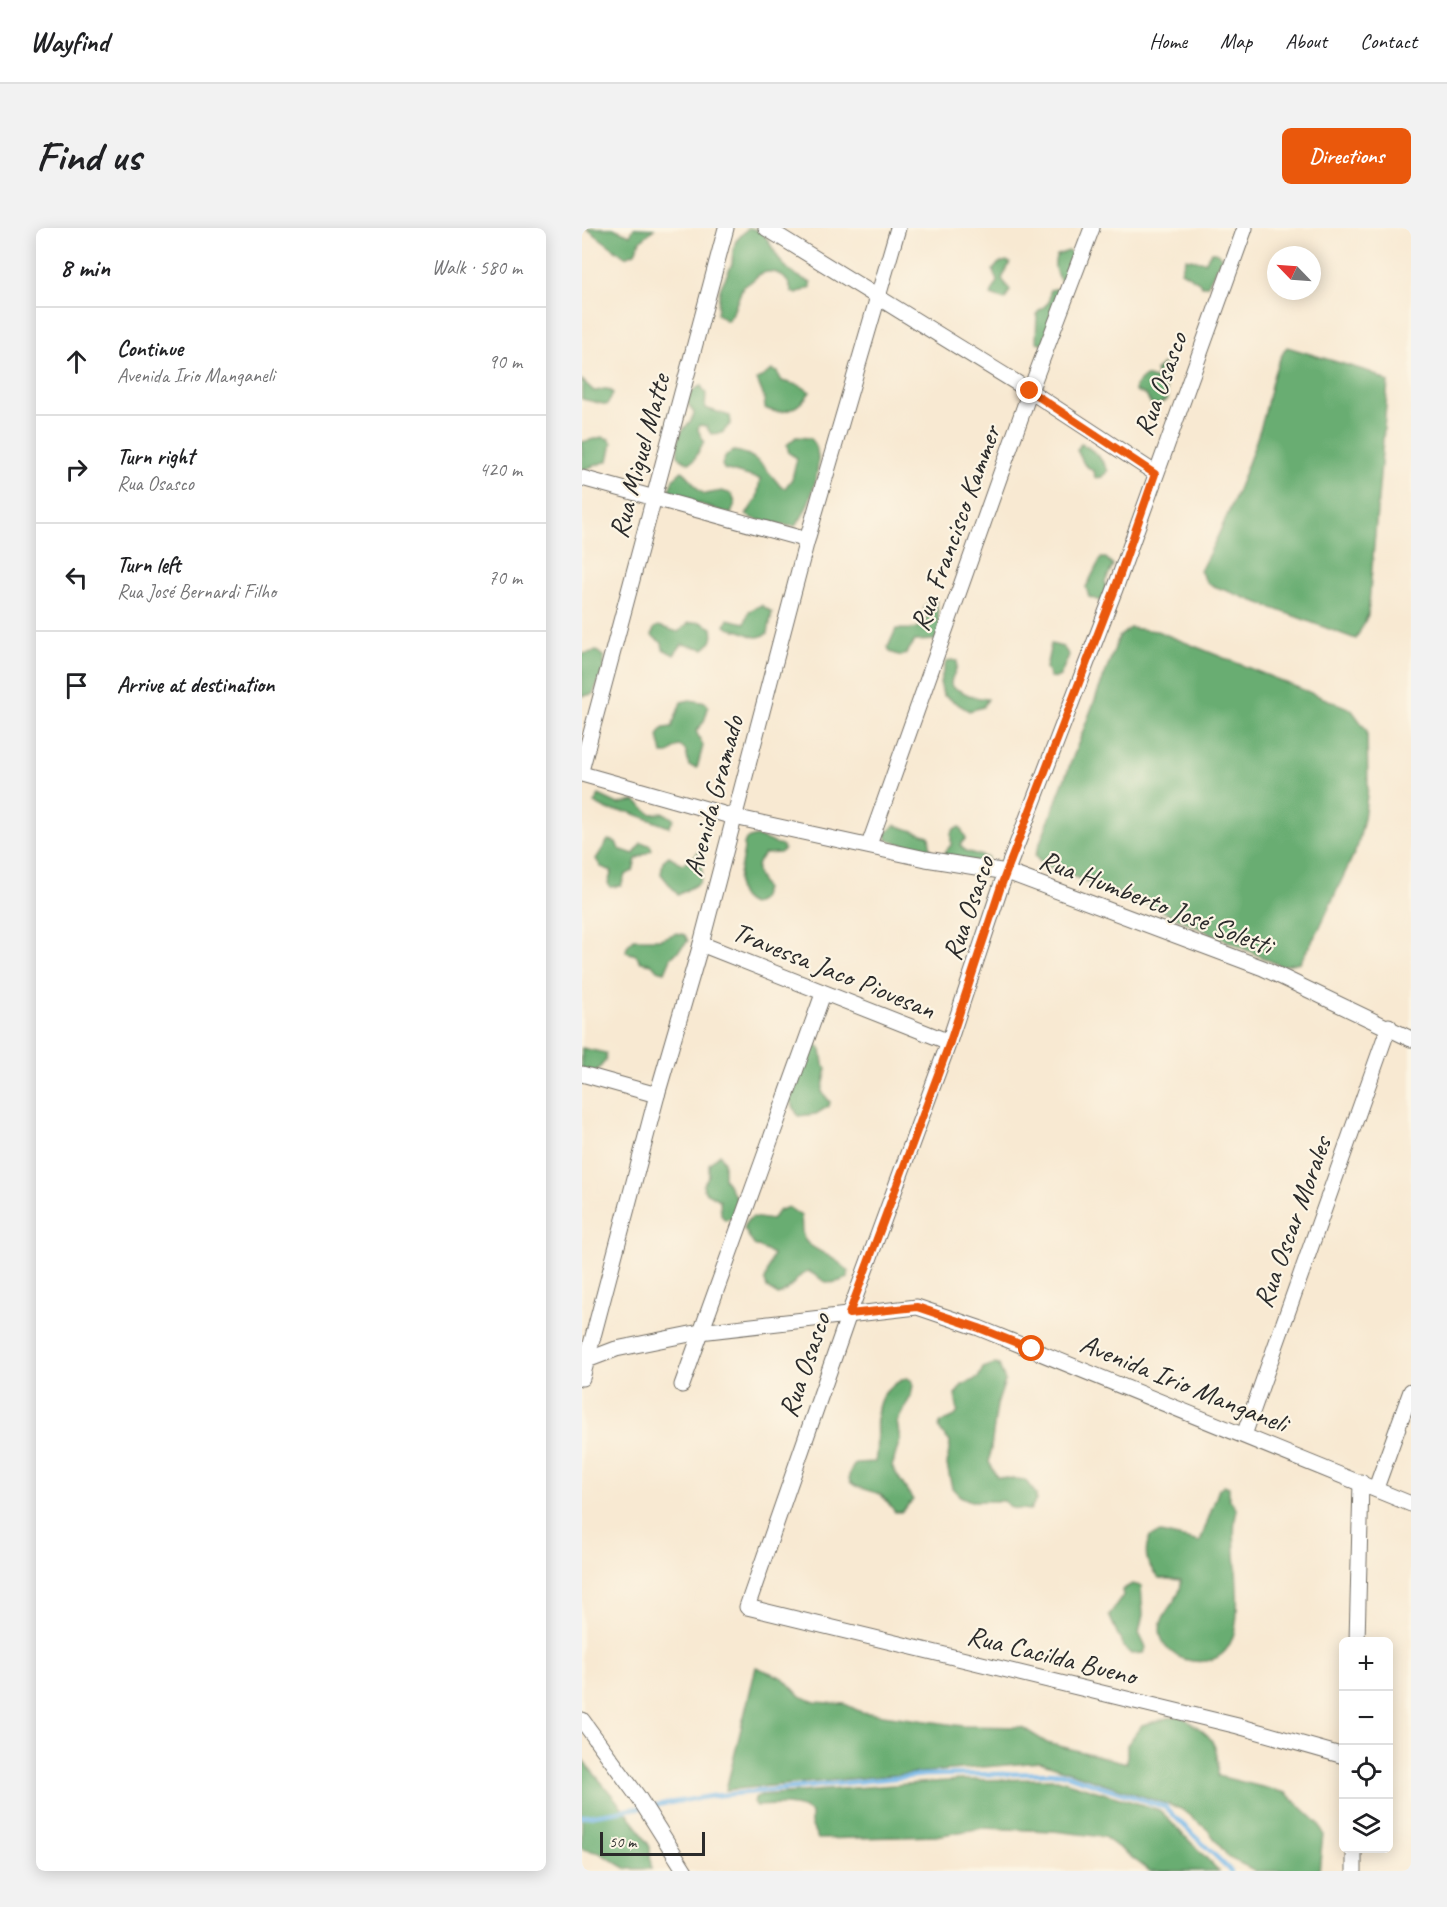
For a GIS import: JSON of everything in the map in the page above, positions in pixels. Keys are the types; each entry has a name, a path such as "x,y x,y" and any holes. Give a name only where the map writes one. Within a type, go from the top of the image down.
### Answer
{"street":[{"name":"Rua Miguel Matte","path":"582,767 726,228"},
{"path":"766,228 1030,391 1155,474"},
{"name":"Avenida Gramado","path":"582,1378 587,1337 701,944 807,540 898,228"},
{"name":"Rua Francisco Kammer","path":"868,845 1030,391 1092,228"},
{"name":"Rua Osasco","path":"747,1607 849,1314 950,1042 1006,872 1115,589 1245,228"},
{"path":"582,478 807,540"},
{"name":"Rua Humberto José Soletti","path":"582,774 734,817 868,845 927,860 1006,872 1263,969 1389,1026 1411,1039"},
{"name":"Travessa Jaco Piovesan","path":"701,944 823,994 950,1042"},
{"path":"682,1385 823,994"},
{"name":"Rua Oscar Morales","path":"1244,1435 1389,1026"},
{"path":"582,1074 657,1095"},
{"name":"Avenida Irio Manganeli","path":"584,1360 616,1348 700,1332 917,1307 979,1328 1411,1504"},
{"path":"587,1337 616,1348"},
{"path":"1376,1488 1411,1391"},
{"path":"1357,1637 1361,1482"},
{"name":"Rua Cacilda Bueno","path":"747,1607 1238,1726 1339,1755"},
{"path":"582,1720 639,1798 685,1871"},
{"path":"1354,1853 1354,1871"}],"green space":[{"path":"586,228 613,228 630,235 634,228 654,229 640,241 635,253 625,257"},
{"path":"748,228 762,231 781,262 792,273 811,283 811,287 797,294 792,292 788,283 778,273 760,274 743,286 732,315 727,321 717,314 720,289 732,264 736,241"},
{"path":"1068,251 1073,254 1075,269 1064,284 1057,274 1055,263 1057,255"},
{"path":"1211,252 1216,252 1222,257 1207,286 1202,286 1181,271 1186,258 1205,262"},
{"path":"1007,261 1010,263 1002,279 1010,290 1005,300 991,295 997,281 993,270 999,263"},
{"path":"1058,288 1062,293 1043,345 1036,341 1037,313 1049,302 1050,290"},
{"path":"1287,347 1370,372 1388,382 1368,615 1356,639 1208,584 1200,571 1241,482 1261,426 1277,365"},
{"path":"1163,364 1169,372 1165,382 1168,399 1158,405 1151,404 1146,395 1135,391 1135,386 1145,376 1158,380 1156,370"},
{"path":"772,370 777,372 782,381 801,386 810,392 791,409 779,412 765,408 764,397 757,380"},
{"path":"582,380 594,391 606,389 613,393 607,405 582,399"},
{"path":"701,386 706,394 705,408 730,416 731,423 722,433 711,434 706,426 699,425 698,430 704,441 694,460 689,463 678,456 679,438 694,413 687,402 689,397"},
{"path":"602,437 609,439 612,443 608,461 582,470 582,442"},
{"path":"796,437 810,438 818,455 815,482 801,519 795,526 790,526 762,521 746,515 757,498 760,479 724,469 722,465 726,455 734,451 749,455 761,464 781,487 785,488 792,479 797,458 789,453 787,445"},
{"path":"1081,444 1093,451 1106,467 1108,471 1102,477 1095,478 1094,472 1084,464 1077,450"},
{"path":"682,471 705,494 722,491 732,494 735,503 731,514 668,494 673,479"},
{"path":"1101,558 1106,558 1113,565 1105,582 1107,596 1100,601 1089,597 1086,587"},
{"path":"930,600 936,600 940,628 937,640 915,641 906,654 901,656 890,652 888,647 896,629 914,629 921,626 927,618 924,608"},
{"path":"761,605 772,612 768,633 760,637 725,626 728,619 745,623 749,611"},
{"path":"700,622 712,628 713,632 712,640 704,649 682,644 674,655 663,649 662,643 652,636 654,628 659,626 678,632 689,623"},
{"path":"1130,628 1157,631 1351,709 1367,731 1368,788 1358,845 1318,931 1300,962 1281,966 1149,905 1043,865 1035,856 1119,637"},
{"path":"1051,644 1063,647 1069,655 1060,676 1054,679 1050,677 1046,668"},
{"path":"597,651 604,657 604,668 593,694 582,696 582,654"},
{"path":"957,661 951,681 952,687 973,697 988,699 983,707 969,711 943,695 940,682 946,662"},
{"path":"690,700 706,703 708,708 704,722 696,731 703,746 697,768 689,766 686,751 682,747 678,746 668,754 662,754 658,736 663,728 672,727 681,702"},
{"path":"599,795 618,804 635,801 651,814 664,813 674,819 669,827 629,812 607,810 594,803"},
{"path":"895,825 929,836 931,853 887,840 886,833"},
{"path":"960,827 966,838 960,845 966,851 988,858 986,863 946,858 945,852 951,845 951,833 955,828"},
{"path":"756,836 783,846 784,850 780,853 764,854 760,859 757,871 765,889 760,901 752,905 744,900 740,893 738,878 746,839"},
{"path":"608,840 616,842 619,849 634,854 641,843 650,845 652,850 636,859 633,871 625,875 621,886 610,887 608,883 612,871 601,867 596,859"},
{"path":"699,851 703,851 702,875 699,883 678,895 661,874 663,861 669,856 682,864 691,860"},
{"path":"677,933 685,935 688,941 671,958 665,972 657,970 652,964 641,962 636,955 626,952 627,946 634,939 660,939"},
{"path":"817,1046 821,1049 823,1064 827,1068 822,1092 830,1102 829,1106 816,1114 798,1116 790,1100 811,1048"},
{"path":"582,1048 606,1053 606,1060 596,1072 582,1071"},
{"path":"720,1154 724,1162 724,1178 738,1201 734,1217 725,1220 721,1215 720,1200 705,1192 703,1185 709,1175 709,1164"},
{"path":"788,1207 801,1216 802,1234 806,1241 842,1265 848,1271 848,1278 829,1283 808,1271 778,1295 767,1288 765,1280 773,1254 754,1245 744,1229 747,1221 752,1217 772,1220 778,1211"},
{"path":"994,1364 999,1365 1005,1381 997,1405 989,1462 997,1477 1025,1480 1036,1494 1036,1500 1030,1510 1012,1508 1003,1501 971,1501 960,1496 952,1488 947,1465 950,1442 939,1429 940,1423 955,1416 958,1412 955,1395 962,1385 978,1378 983,1368"},
{"path":"906,1378 911,1380 913,1385 911,1396 897,1422 900,1439 892,1467 913,1500 901,1512 895,1512 881,1495 855,1486 849,1478 850,1471 856,1463 875,1462 879,1404 884,1394"},
{"path":"1224,1485 1229,1487 1229,1498 1237,1510 1234,1528 1237,1603 1235,1627 1228,1647 1215,1659 1192,1661 1177,1656 1171,1651 1166,1646 1160,1632 1164,1616 1180,1590 1181,1580 1159,1578 1147,1558 1147,1548 1150,1536 1161,1533 1200,1542 1219,1489"},
{"path":"1132,1584 1141,1586 1143,1615 1139,1633 1146,1648 1143,1653 1131,1654 1123,1646 1109,1615 1123,1596 1122,1590"},
{"path":"756,1667 783,1678 800,1696 815,1702 845,1704 861,1712 963,1726 1022,1727 1047,1743 1127,1763 1127,1745 1142,1725 1179,1715 1205,1733 1214,1745 1217,1753 1218,1776 1286,1793 1319,1824 1323,1834 1319,1871 1256,1871 1229,1858 1208,1830 1181,1809 1040,1762 726,1790"},
{"path":"582,1759 636,1824 650,1847 651,1869 627,1869 600,1853 582,1849"},
{"path":"1057,1779 1159,1810 1219,1871 1150,1871 1104,1837 1054,1831 983,1828 936,1836 818,1839 811,1824 811,1813 806,1810 785,1805 757,1806 753,1802 761,1795 960,1780"}],"waterway":[{"path":"582,1817 712,1796 925,1775 1061,1773 1165,1807 1231,1871"}],"route":[{"path":"1030,391 1155,474 1115,589 1001,886 950,1042 849,1314 917,1307 1032,1349"}]}
